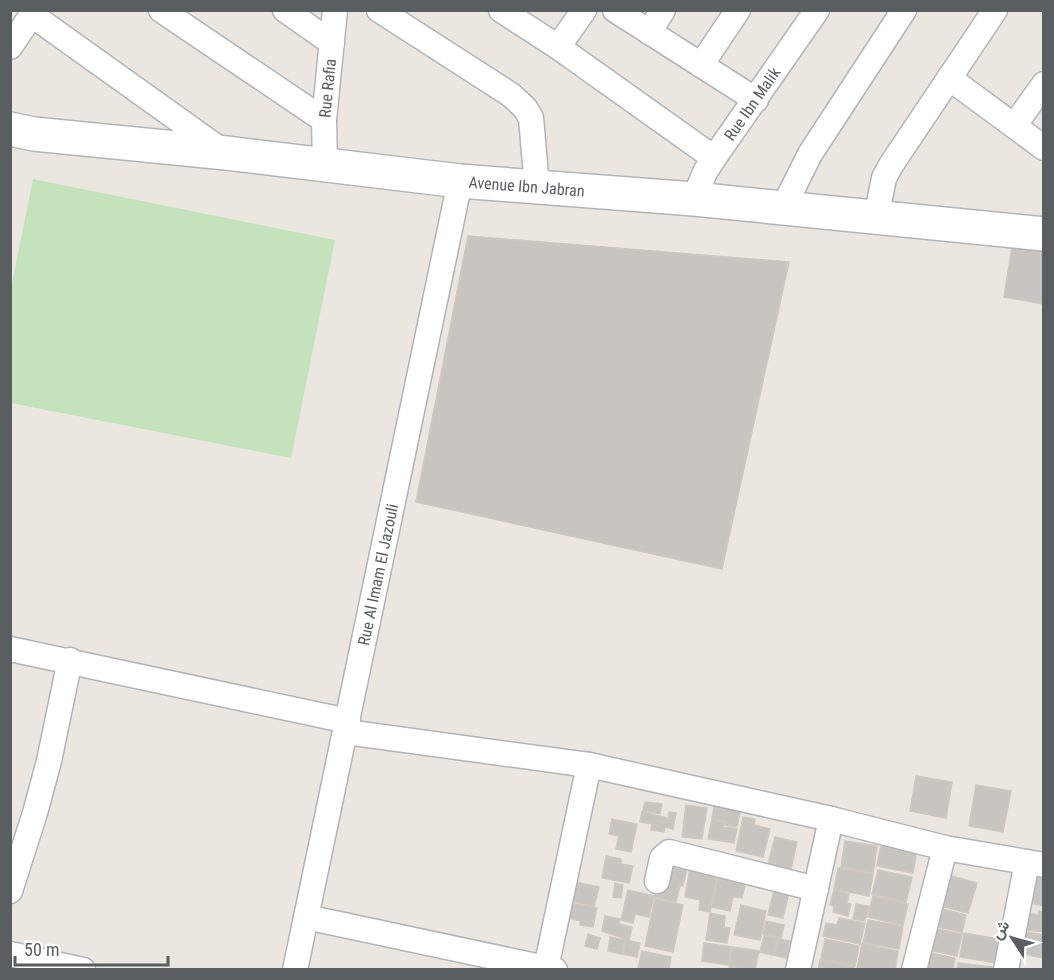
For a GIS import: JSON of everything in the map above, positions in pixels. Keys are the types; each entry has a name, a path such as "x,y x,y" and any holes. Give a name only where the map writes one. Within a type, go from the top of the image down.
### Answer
{"street":[{"path":"161,10 324,120"},
{"path":"285,10 332,43"},
{"name":"Rue Rafia","path":"325,164 324,120 335,10"},
{"path":"379,10 511,95 525,108 531,118 537,187"},
{"path":"558,47 584,10"},
{"path":"615,10 756,100"},
{"path":"649,32 663,10"},
{"path":"701,65 738,10"},
{"name":"Rue Ibn Malik","path":"694,199 705,172 714,158 817,10"},
{"path":"783,208 810,154 904,10"},
{"path":"876,218 884,178 891,165 995,10"},
{"path":"504,11 714,158"},
{"path":"10,47 33,13 226,153"},
{"path":"950,78 1044,148"},
{"path":"1014,126 1044,84"},
{"name":"Avenue Ibn Jabran","path":"10,129 34,134 226,153 460,181 694,199 1044,234"},
{"name":"Rue Al Imam El Jazouli","path":"295,969 460,181"},
{"path":"10,649 70,660 347,727 589,765 831,819 945,848 1035,864 1006,969"},
{"path":"10,891 49,761 70,660"},
{"path":"306,917 551,968 589,765"},
{"path":"798,969 831,819"},
{"path":"914,969 945,848"},
{"path":"657,881 662,858 669,852 816,889"},
{"path":"10,954 83,969"}],"green space":[{"path":"33,179 335,240 291,458 11,403 11,288"}],"building":[{"path":"468,236 789,262 722,569 416,502"},
{"path":"1012,247 1044,252 1044,304 1004,297"},
{"path":"916,776 952,782 946,818 910,811"},
{"path":"976,785 1011,791 1003,832 969,826"},
{"path":"645,802 662,804 660,814 643,811"},
{"path":"686,805 707,808 702,839 682,837"},
{"path":"714,807 740,812 737,827 725,825 725,821 712,818"},
{"path":"642,812 668,818 669,812 676,813 673,829 665,827 664,832 651,830 652,824 640,822"},
{"path":"743,817 755,819 754,825 770,829 763,857 736,851"},
{"path":"612,819 637,824 631,852 616,849 619,836 609,834"},
{"path":"712,819 724,822 723,827 737,829 734,843 708,839"},
{"path":"775,837 797,842 789,878 766,872"},
{"path":"845,841 877,846 873,873 841,867"},
{"path":"881,844 917,850 913,873 877,866"},
{"path":"606,856 621,859 621,864 633,866 629,883 602,878"},
{"path":"662,863 687,868 676,902 654,897"},
{"path":"690,867 718,872 710,912 699,910 700,900 685,897"},
{"path":"838,868 873,874 869,896 834,889"},
{"path":"878,870 912,877 906,902 872,894"},
{"path":"940,873 977,883 968,913 933,904"},
{"path":"718,876 746,881 742,898 733,897 730,911 712,907"},
{"path":"1036,878 1044,880 1044,906 1030,903"},
{"path":"571,881 599,887 594,906 566,900"},
{"path":"615,883 623,885 621,898 613,897"},
{"path":"628,890 654,896 649,917 635,914 633,923 621,920"},
{"path":"774,890 789,893 783,918 768,915"},
{"path":"834,890 849,894 847,903 851,904 848,916 833,912 834,906 830,905"},
{"path":"873,896 908,904 903,925 868,917"},
{"path":"655,899 683,905 673,952 645,946"},
{"path":"570,903 597,908 593,927 580,925 581,921 567,918"},
{"path":"856,904 869,906 865,921 853,919"},
{"path":"741,905 766,911 760,940 734,935"},
{"path":"943,909 966,915 962,932 928,925 930,913 941,916"},
{"path":"1039,911 1044,912 1044,932 1026,930 1028,913 1038,915"},
{"path":"710,913 725,916 724,927 730,928 727,943 706,940"},
{"path":"605,916 620,919 619,924 632,927 629,940 602,931"},
{"path":"839,918 865,923 860,944 823,936 826,923 837,925"},
{"path":"868,920 903,926 899,949 863,943"},
{"path":"766,921 784,925 781,938 763,934"},
{"path":"937,929 962,934 957,956 924,949"},
{"path":"1026,932 1044,935 1044,958 1022,954"},
{"path":"964,933 999,939 995,963 960,957"},
{"path":"588,934 600,938 597,949 585,946"},
{"path":"764,936 777,938 773,955 760,952"},
{"path":"610,937 625,940 622,954 608,951"},
{"path":"778,939 790,941 786,958 774,955"},
{"path":"825,939 859,946 855,966 821,959"},
{"path":"626,940 640,943 637,957 623,954"},
{"path":"704,943 731,947 728,965 702,961"},
{"path":"862,944 898,951 895,970 857,968"},
{"path":"732,947 759,951 755,970 729,967"},
{"path":"642,951 671,957 669,970 638,968"},
{"path":"931,953 955,958 953,970 918,970 920,959 929,960"},
{"path":"820,960 854,967 853,970 818,970"},
{"path":"958,963 992,967 992,970 957,970"}]}
